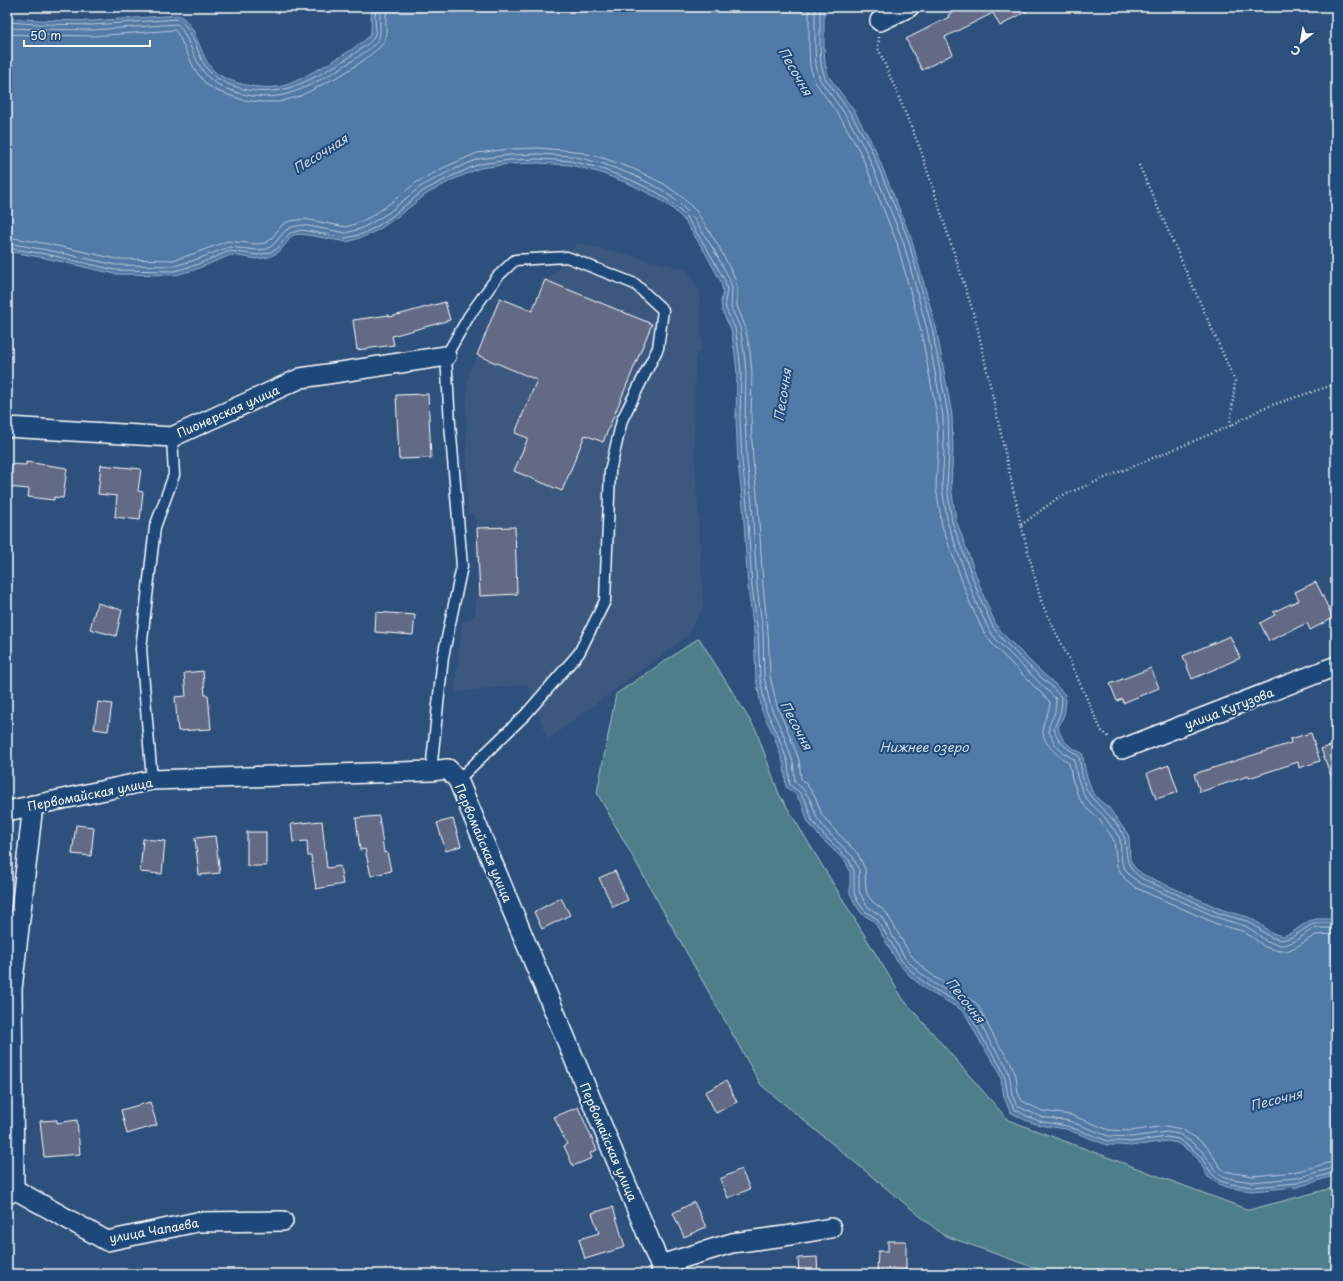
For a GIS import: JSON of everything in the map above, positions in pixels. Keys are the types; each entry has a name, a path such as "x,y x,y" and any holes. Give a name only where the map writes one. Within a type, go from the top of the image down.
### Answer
{"street":[{"path":"880,21 909,7"},
{"name":"Пионерская улица","path":"7,427 172,437 301,378 446,356"},
{"name":"улица Кутузова","path":"1122,749 1336,666"},
{"name":"Первомайская улица","path":"7,811 152,780 432,771 448,768 458,780 661,1269 732,1243 831,1228"},
{"name":"улица Чапаева","path":"33,805 12,989 11,1192 107,1240 198,1222 283,1221"}],"lane":[{"path":"432,771 443,657 462,566 446,356 469,316 493,282 516,260 567,256 635,284 663,310 658,348 622,420 610,471 605,601 579,652 526,714 458,780"},
{"path":"152,780 141,649 155,527 174,475 172,437"}],"path":[{"path":"880,21 878,48 920,148 976,320 1021,525 1042,604 1069,658 1101,730 1122,749"},
{"path":"1139,165 1235,381 1230,426"},
{"path":"1021,525 1059,497 1230,426 1263,408 1336,384"}],"shaded area":[{"path":"577,243 685,269 699,290 702,349 695,356 694,440 703,606 687,636 548,739 527,684 455,692 462,622 475,616 477,595 477,528 475,515 468,513 466,412 469,371 479,354 498,298 532,311 547,279 561,266"}],"green space":[{"path":"699,638 756,730 779,794 903,999 1008,1120 1249,1210 1336,1187 1336,1274 1052,1274 943,1235 761,1085 597,793 616,694"}],"water":[{"name":"Нижнее озеро","path":"373,7 824,7 825,64 829,77 855,112 874,147 911,238 936,327 952,415 953,451 951,486 956,520 984,597 996,625 1004,635 1065,695 1066,702 1064,715 1058,728 1060,733 1067,744 1082,753 1086,774 1092,791 1097,798 1109,808 1129,836 1130,860 1135,868 1144,875 1223,910 1248,917 1271,933 1283,936 1291,933 1309,921 1317,919 1336,919 1336,1175 1298,1187 1252,1191 1230,1188 1219,1184 1208,1177 1198,1159 1177,1143 1167,1141 1131,1146 1107,1145 1066,1129 1039,1125 1010,1112 1004,1097 998,1069 983,1047 965,1013 928,991 912,978 898,963 874,921 862,914 855,904 850,893 850,872 846,862 819,836 808,822 802,804 796,795 786,787 784,765 774,736 762,711 756,678 754,632 748,588 743,505 738,462 736,418 737,374 731,329 722,311 721,302 723,291 721,282 706,254 685,221 672,208 656,197 630,184 598,172 570,165 539,163 510,164 480,168 450,181 425,195 378,230 363,237 347,242 302,234 293,235 279,252 269,257 257,259 231,255 194,270 175,275 115,274 7,251 7,18 92,21 179,15 186,20 191,27 205,57 216,73 238,83 260,87 272,87 283,86 301,79 356,47 370,36 371,14"}],"building":[{"path":"964,7 1034,7 1000,26 993,13 945,37 953,54 922,70 906,39 949,17 948,15"},
{"path":"545,280 652,324 603,442 585,435 562,491 514,471 528,438 515,433 537,380 477,355 500,298 532,311"},
{"path":"445,302 450,320 392,336 394,345 357,350 353,320 389,315 390,317"},
{"path":"428,394 431,458 399,459 396,395"},
{"path":"26,462 67,468 63,498 54,497 54,500 28,497 29,489 7,487 7,464 26,465"},
{"path":"101,465 141,469 138,491 143,492 140,520 115,517 117,496 98,494"},
{"path":"515,527 517,594 480,596 477,528"},
{"path":"1316,582 1333,618 1310,630 1307,623 1269,641 1260,623 1275,615 1273,612 1299,600 1295,592"},
{"path":"97,603 122,610 116,636 90,629"},
{"path":"376,612 415,615 413,635 375,632"},
{"path":"1230,636 1240,658 1192,679 1183,656"},
{"path":"1151,668 1159,688 1123,703 1122,699 1117,701 1110,684"},
{"path":"203,671 205,695 208,695 211,729 178,731 175,697 186,696 184,673"},
{"path":"98,702 112,704 108,731 94,729"},
{"path":"1311,733 1320,761 1299,768 1298,762 1249,778 1248,776 1200,792 1194,774 1291,743 1290,739"},
{"path":"1336,744 1336,784 1334,784 1321,749"},
{"path":"1169,765 1178,792 1156,799 1147,773"},
{"path":"379,816 384,853 387,852 391,871 371,876 365,849 360,850 356,818"},
{"path":"453,819 461,846 446,851 437,823"},
{"path":"322,821 327,868 340,866 343,884 316,889 311,856 308,856 307,841 293,842 291,824"},
{"path":"76,825 94,827 91,856 72,854"},
{"path":"247,832 266,832 266,866 247,866"},
{"path":"215,836 220,873 199,875 195,838"},
{"path":"143,839 165,841 162,874 140,872"},
{"path":"615,871 628,900 613,907 599,878"},
{"path":"561,898 570,915 542,929 534,912"},
{"path":"726,1081 737,1102 716,1113 705,1092"},
{"path":"150,1102 157,1125 127,1134 121,1110"},
{"path":"578,1107 597,1150 590,1153 592,1158 573,1166 564,1146 567,1144 554,1117"},
{"path":"57,1120 57,1123 77,1120 80,1154 44,1157 40,1121"},
{"path":"741,1169 750,1189 728,1198 720,1179"},
{"path":"694,1202 706,1227 684,1237 673,1213"},
{"path":"613,1207 625,1247 585,1259 579,1239 599,1233 592,1213"},
{"path":"888,1241 906,1241 906,1271 877,1270 878,1251 888,1251"},
{"path":"817,1257 818,1274 799,1274 798,1258"}],"water label":[{"name":"Песочня","path":"796,71"},
{"name":"Песочная","path":"320,153"},
{"name":"Песочня","path":"782,395"},
{"name":"Песочня","path":"797,725"},
{"name":"Песочня","path":"966,1000"},
{"name":"Песочня","path":"1276,1099"}]}
